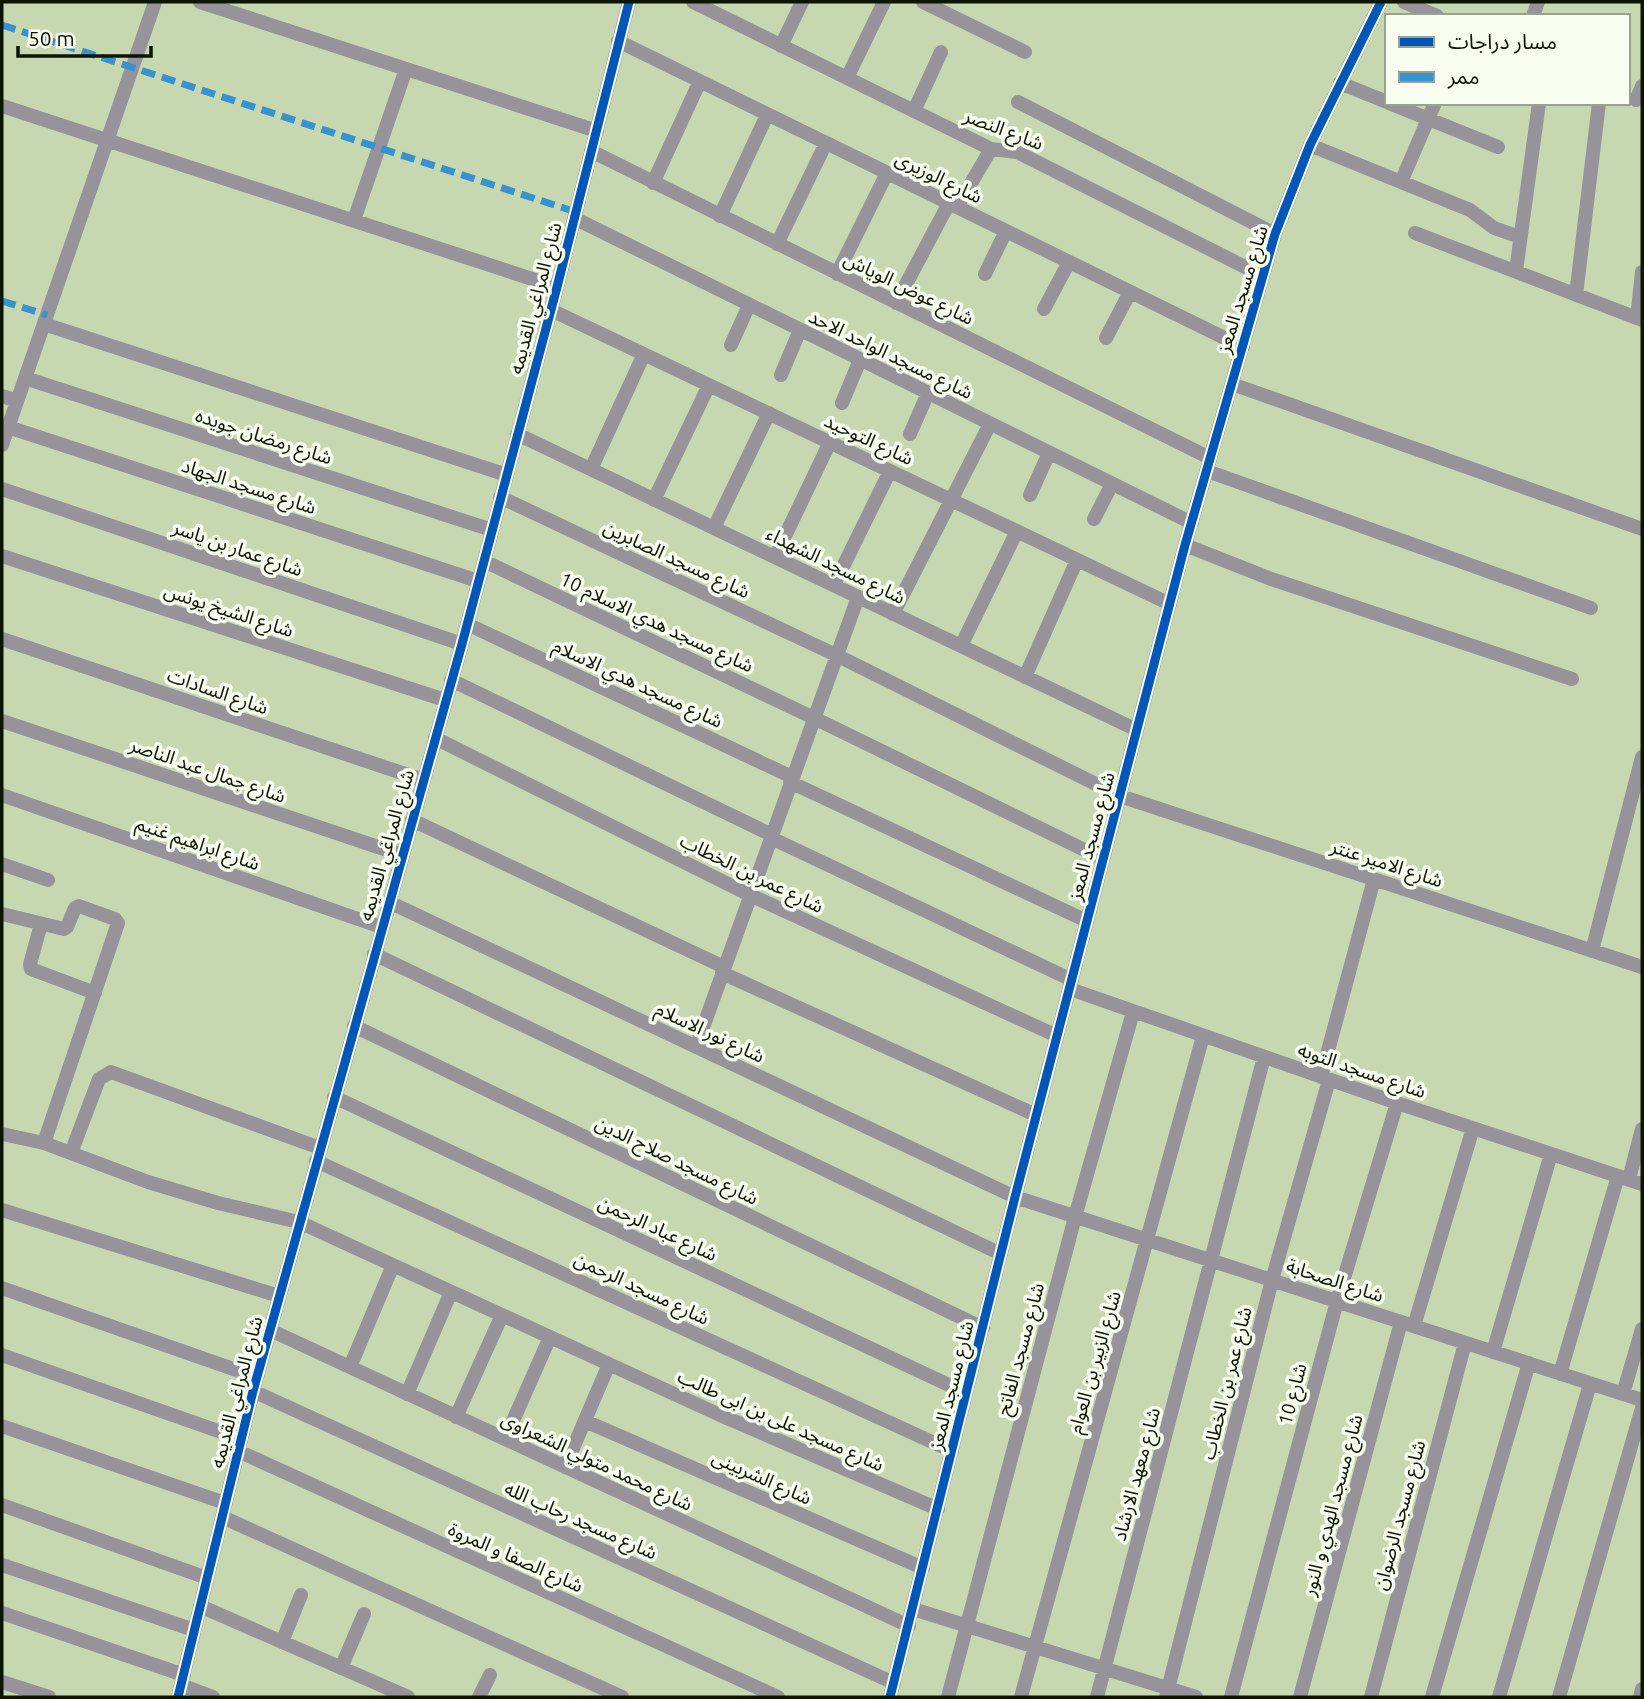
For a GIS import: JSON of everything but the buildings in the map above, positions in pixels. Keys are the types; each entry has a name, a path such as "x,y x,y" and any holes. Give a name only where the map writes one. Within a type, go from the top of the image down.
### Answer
{"street":[{"path":"2,444 155,2"},
{"path":"200,2 597,131"},
{"name":"شارع المراغي القديمه","path":"181,1686 254,1384 462,644 629,2"},
{"name":"شارع النصر","path":"693,2 713,6 781,46 991,149 1017,152 1263,276"},
{"path":"781,46 802,2"},
{"path":"847,78 884,2"},
{"path":"923,2 1025,52"},
{"name":"شارع مسجد المعز","path":"892,1690 1015,1197 1185,545 1275,234 1310,145 1381,2"},
{"path":"1404,2 1432,14"},
{"name":"شارع الوزيرى","path":"618,41 1243,347"},
{"path":"914,111 941,52"},
{"path":"354,220 406,69"},
{"path":"653,183 700,81"},
{"path":"1340,83 1385,102"},
{"path":"1636,100 1642,86"},
{"path":"1018,102 1275,234"},
{"path":"1393,105 1498,147"},
{"path":"1401,182 1434,105"},
{"path":"1516,271 1539,105"},
{"path":"1576,295 1599,105"},
{"path":"2,106 557,286"},
{"path":"720,216 767,114"},
{"path":"777,244 826,143"},
{"path":"1310,145 1470,210 1493,228 1520,237"},
{"path":"896,303 953,205 991,149"},
{"name":"شارع عوض الوياش","path":"592,151 1209,464 1591,608"},
{"path":"837,274 887,173"},
{"name":"شارع مسجد الواحد الاحد","path":"574,218 1192,523"},
{"path":"985,274 1006,231"},
{"path":"1415,233 1640,319 1642,272"},
{"path":"1044,309 1069,262"},
{"path":"1106,338 1130,292"},
{"path":"730,345 749,305"},
{"name":"شارع التوحيد","path":"551,310 1170,604"},
{"path":"44,324 507,475"},
{"path":"781,376 800,330"},
{"path":"591,469 645,354"},
{"path":"842,403 860,360"},
{"name":"شارع رمضان جويده","path":"25,378 492,530"},
{"path":"1232,384 1642,529"},
{"path":"654,499 709,385"},
{"path":"910,434 928,393"},
{"path":"2,396 17,401"},
{"path":"714,528 769,413"},
{"path":"894,614 990,424"},
{"name":"شارع مسجد الجهاد","path":"8,427 478,582"},
{"name":"شارع مسجد الشهداء","path":"517,434 1137,730"},
{"path":"775,557 830,442"},
{"path":"1030,495 1049,453"},
{"path":"834,585 890,471"},
{"path":"1094,519 1112,484"},
{"name":"شارع عمار بن ياسر","path":"2,489 462,644"},
{"name":"شارع مسجد الصابرين","path":"500,497 836,655 1120,796"},
{"path":"961,646 1017,531"},
{"path":"1185,545 1271,579 1572,679"},
{"name":"شارع الشيخ يونس","path":"2,556 445,700"},
{"path":"1025,677 1077,560"},
{"name":"شارع مسجد هدي الاسلام 10","path":"484,561 1103,859"},
{"path":"696,1047 858,597"},
{"name":"شارع مسجد هدي الاسلام","path":"467,624 1087,921"},
{"name":"شارع السادات","path":"2,639 423,780"},
{"name":"شارع مسجد التوبه","path":"451,680 1071,985 1133,1012 1630,1180"},
{"name":"شارع جمال عبد الناصر","path":"2,721 402,855"},
{"name":"شارع عمر بن الخطاب","path":"435,738 750,895 1057,1036"},
{"path":"1592,951 1642,757"},
{"name":"شارع ابراهيم غنيم","path":"2,795 382,927"},
{"name":"شارع الامير عنتر","path":"1120,796 1642,967"},
{"path":"412,820 723,970 1036,1115"},
{"path":"2,864 48,880"},
{"name":"شارع عمر بن الخطاب","path":"1167,1693 1374,879"},
{"name":"شارع نور الاسلام","path":"389,902 1015,1197"},
{"path":"2,914 66,929 75,908 79,906 115,919 118,928 44,1143"},
{"path":"41,924 31,969 95,993"},
{"path":"374,954 1001,1254"},
{"name":"شارع مسجد الفاتح","path":"948,1697 1075,1217 1133,1012"},
{"name":"شارع مسجد صلاح الدين","path":"354,1026 983,1328"},
{"name":"شارع الزبير بن العوام","path":"1021,1697 1203,1036"},
{"name":"شارع معهد الارشاد","path":"1097,1697 1264,1057"},
{"name":"شارع مسجد الرحمن","path":"71,1153 99,1079 111,1072 318,1154 952,1451"},
{"name":"شارع عباد الرحمن","path":"334,1097 966,1393"},
{"name":"شارع 10","path":"1231,1697 1337,1301 1397,1103"},
{"name":"شارع مسجد الهدي و النور","path":"1300,1697 1408,1324 1473,1128"},
{"path":"1560,1374 1630,1180 1642,1129"},
{"name":"شارع مسجد على بن ابى طالب","path":"2,1134 44,1143 159,1185 218,1203 299,1222 768,1436 938,1509"},
{"path":"1493,1352 1551,1154"},
{"name":"شارع الصحابة","path":"1015,1197 1642,1400"},
{"path":"2,1210 279,1296"},
{"path":"350,1367 393,1265"},
{"name":"شارع مسجد رحاب الله","path":"2,1288 254,1384 892,1690"},
{"path":"407,1394 451,1292"},
{"path":"456,1417 502,1315"},
{"path":"1623,1394 1642,1329"},
{"name":"شارع محمد متولي الشعراوى","path":"270,1330 909,1626"},
{"path":"505,1439 550,1337"},
{"name":"شارع مسجد الرضوان","path":"1371,1697 1465,1343"},
{"name":"شارع الصفا و المروة","path":"2,1355 240,1445 779,1697"},
{"path":"1432,1697 1528,1363"},
{"path":"565,1467 609,1364"},
{"path":"1499,1697 1590,1384"},
{"path":"1559,1697 1642,1408"},
{"name":"شارع الشربينى","path":"585,1421 923,1568"},
{"path":"2,1426 224,1510 622,1697"},
{"path":"2,1505 207,1578"},
{"path":"2,1564 194,1630"},
{"path":"282,1642 300,1595"},
{"path":"200,1606 408,1697"},
{"path":"913,1609 1105,1669 1167,1693 1196,1697"},
{"path":"2,1613 213,1697"},
{"path":"341,1668 364,1614"},
{"path":"479,1697 490,1675"},
{"path":"2,1682 49,1697"},
{"path":"1640,1697 1642,1689"}],"marked path":[{"path":"2,25 576,212"},
{"path":"2,301 47,315"}],"cycle path":[{"path":"178,1697 253,1391 462,644 629,2"},
{"path":"890,1697 1015,1197 1185,545 1275,234 1310,145 1381,2"}]}
